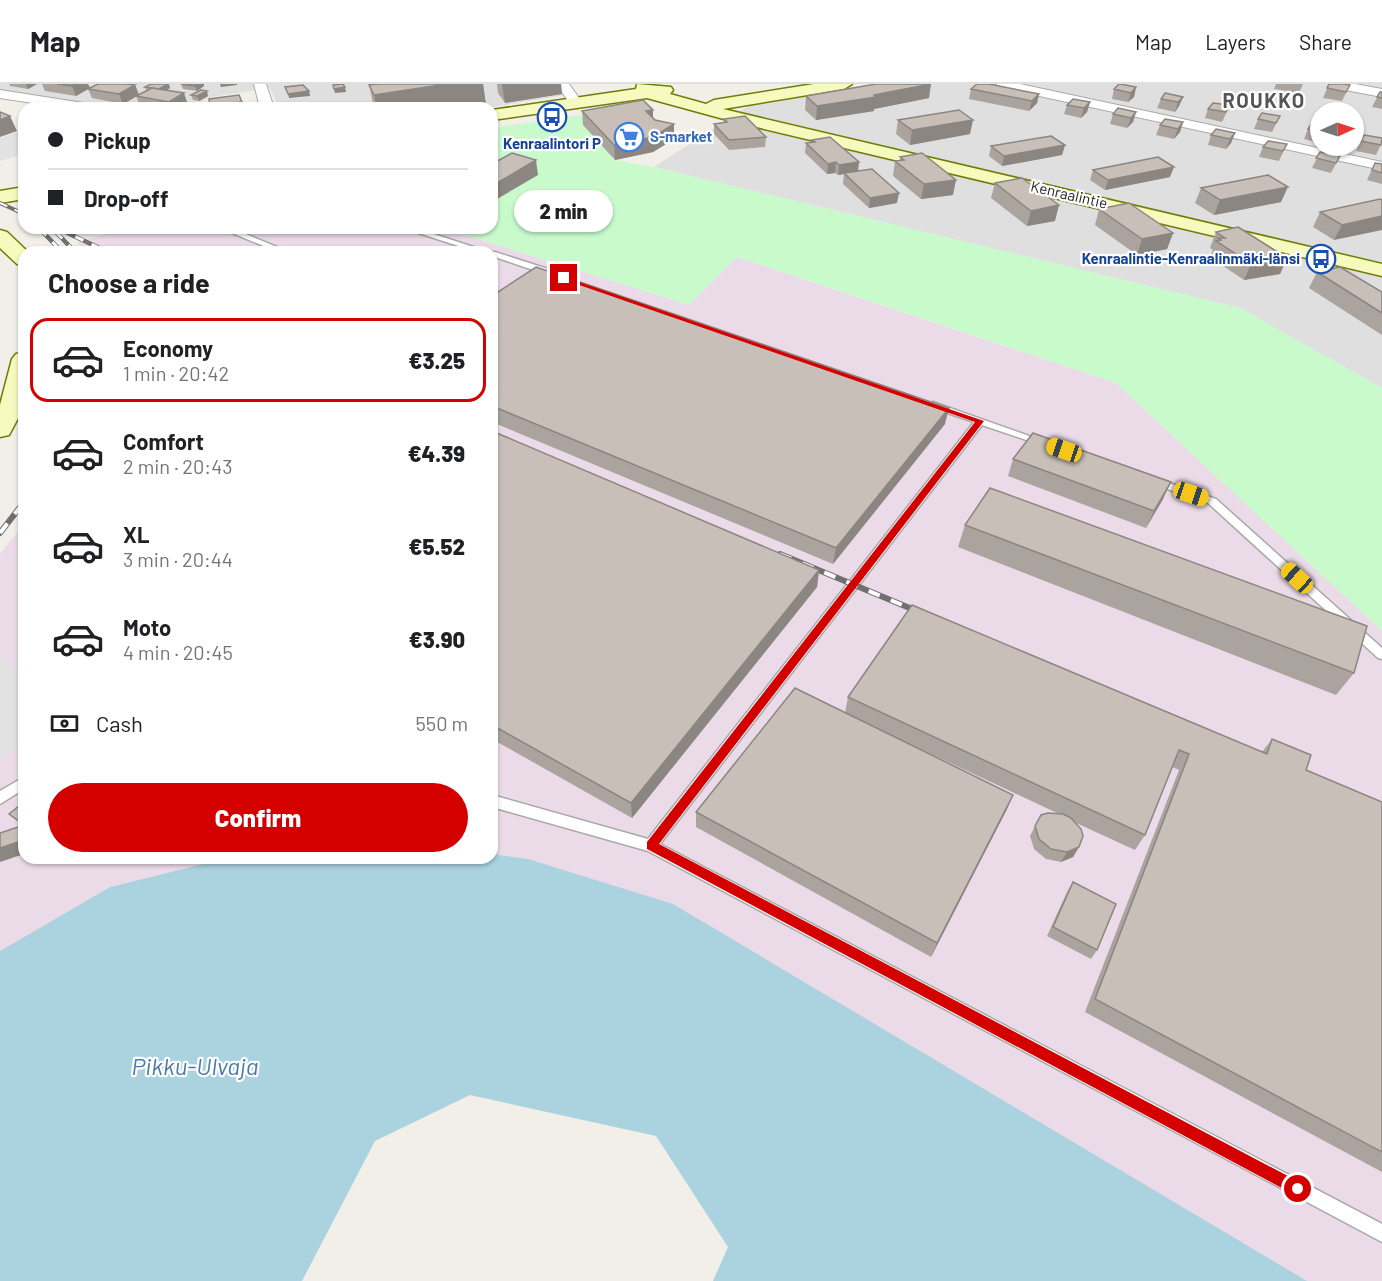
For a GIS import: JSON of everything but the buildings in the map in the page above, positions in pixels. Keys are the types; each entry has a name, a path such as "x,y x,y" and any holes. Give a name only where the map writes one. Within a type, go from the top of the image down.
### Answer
{"street":[{"path":"260,84 265,102"},
{"path":"562,84 580,101"},
{"path":"712,105 844,84"},
{"path":"1002,84 1382,166"},
{"path":"1335,84 1382,93"},
{"path":"498,114 580,101 598,101 657,87"},
{"name":"Kenraalintie","path":"657,87 712,105"},
{"name":"Kenraalintie","path":"657,87 756,120 1382,270"},
{"path":"0,93 54,102"},
{"path":"0,236 18,254"},
{"path":"0,429 14,402 18,385"}],"lane":[{"path":"234,234 268,246"},
{"path":"426,234 465,246"},
{"path":"498,256 554,274"},
{"path":"924,402 1057,448"},
{"path":"651,846 980,421"},
{"path":"1146,478 1212,501 1382,655"},
{"path":"0,798 18,786"},
{"path":"498,803 651,846 1382,1233"}],"shaded area":[{"path":"0,84 556,84 565,95 498,106 498,102 276,102 270,88 211,97 201,102 46,102 0,94"},
{"path":"888,84 1382,84 1382,388 1240,308 654,167 748,106"},
{"path":"18,131 18,156 0,161 0,138"},
{"path":"105,234 462,234 689,305 737,257 1116,383 1382,631 1382,1281 1307,1281 528,859 498,855 498,246 80,246 77,242"},
{"path":"18,532 18,864 203,864 110,887 0,951 0,554"},
{"path":"0,656 18,670 18,744 0,758"}],"green space":[{"path":"581,115 615,160 654,167 1240,308 1382,388 1382,631 1116,383 737,257 689,305 462,234 498,234 498,127"}],"water":[{"name":"Pikku-Ulvaja","path":"498,855 528,859 673,904 1307,1281 713,1281 728,1247 656,1136 470,1095 375,1141 302,1281 0,1281 0,951 110,887 203,864 498,864"}],"railway":[{"path":"0,203 18,211"},
{"path":"45,234 56,246"},
{"path":"58,234 69,246"},
{"path":"70,234 95,246"},
{"path":"0,533 18,510"},
{"path":"780,554 924,614"}],"place":[{"name":"Kenraalintori P","path":"552,117"},
{"name":"S-market","path":"629,137"},
{"name":"Kenraalintie-Kenraalinmäki-länsi","path":"1321,259"}],"district":[{"name":"ROUKKO","path":"1264,101"}],"route":[{"path":"564,278 980,421 651,846 1298,1189"}]}
